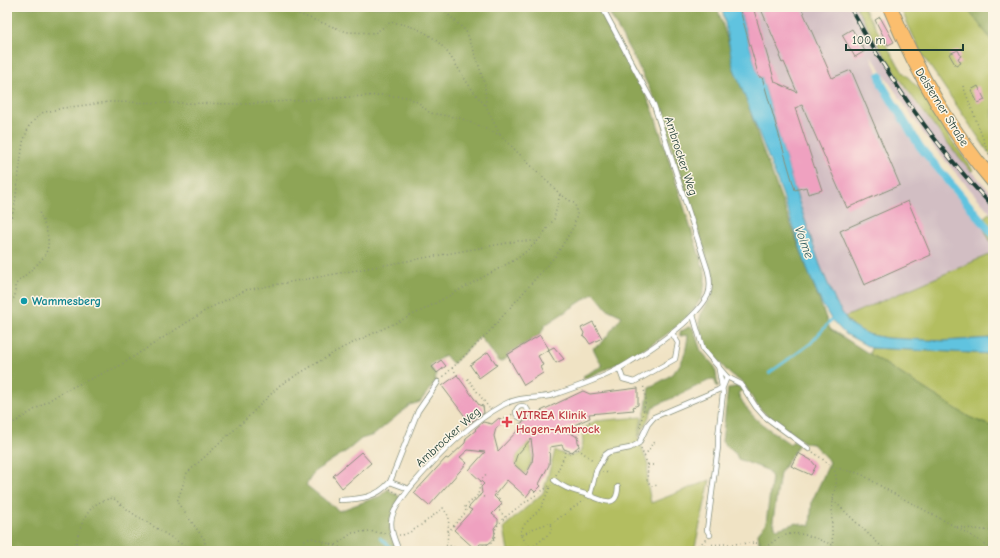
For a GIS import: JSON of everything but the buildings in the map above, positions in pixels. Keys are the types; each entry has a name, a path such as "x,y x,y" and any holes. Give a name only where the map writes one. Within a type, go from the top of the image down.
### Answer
{"main road":[{"name":"Delsterner Straße","path":"890,7 911,55 936,102 957,135 993,181"}],"lane":[{"name":"Ambrocker Weg","path":"399,551 390,522 394,509 429,465 492,412 516,399 552,396 619,368 672,333 693,315 708,295 710,287 708,271 654,105 602,7"},
{"path":"693,315 700,342 727,377 741,384 756,407 764,416 809,449"},
{"path":"619,368 623,379 634,382 675,360 678,343 672,333"},
{"path":"710,535 707,530 718,447 723,387 718,364"},
{"path":"590,496 599,464 609,452 630,448 640,442 648,424 654,417 723,387 727,377"},
{"name":"Ambrocker Weg","path":"340,500 361,499 376,495 390,482 418,411 438,382"},
{"path":"523,398 523,406 527,409 529,415 520,418 516,412 518,407 523,406"},
{"path":"554,480 560,486 600,501 612,501 617,495 618,487"},
{"path":"390,482 409,489"}],"path":[{"path":"280,7 347,32 374,33 391,22 412,25 437,39 450,54 476,95 486,106 500,135 560,194 575,204 577,214 574,226 557,254 488,333 438,382"},
{"path":"440,7 466,31 485,86 486,106"},
{"path":"963,86 993,166"},
{"path":"7,228 14,210 23,142 29,126 41,113 63,108 109,102 245,104 381,95 407,97 419,103 430,113 460,118 500,135"},
{"path":"207,551 204,539 177,502 187,473 280,386 342,348 423,310 518,258 538,241 554,219 560,194"},
{"path":"7,301 10,302 15,297 15,285 39,264 48,250 48,230 38,210"},
{"path":"7,427 64,391 119,366 208,309 246,290 518,241 538,241"},
{"path":"452,368 460,378 468,379 492,412"},
{"path":"642,379 646,399 638,434 648,465 647,481 652,486 659,485"},
{"path":"501,421 516,412"},
{"path":"578,437 570,433 588,424 591,420"},
{"path":"554,480 566,452 572,453 578,449 580,441 578,437 581,427 579,422"},
{"path":"645,457 652,444 657,441"},
{"path":"578,449 599,464"},
{"path":"809,449 833,467 861,474 993,550"},
{"path":"648,465 654,465"},
{"path":"833,467 837,479 832,500 833,551"},
{"path":"448,532 466,512 465,507 478,495 481,480 486,473"},
{"path":"477,551 482,546 492,543 496,537 496,528 506,518 532,497 551,485 541,508 520,530 521,536 531,548"},
{"path":"389,489 400,496"},
{"path":"494,492 503,504 498,509 506,518"},
{"path":"478,495 484,497"},
{"path":"521,536 532,529 549,523 551,524 590,496"},
{"path":"76,551 78,534 88,514 96,504 113,498 132,513 193,551"},
{"path":"832,500 886,551"},
{"path":"336,545 352,533 369,531 403,535 443,508 449,517 448,532 447,545 440,551"},
{"path":"528,551 550,533 551,524"},
{"path":"955,527 993,531"},
{"path":"765,548 778,537 799,533 833,545"},
{"path":"693,551 710,535"},
{"path":"299,551 305,540 312,538 351,551"},
{"path":"700,545 756,543 771,551"},
{"path":"447,545 466,551"}],"shaded area":[{"path":"856,7 898,78 913,100 942,137 993,195 993,216 930,143 870,54 888,99 911,140 954,194 980,221 993,246 993,253 845,317 836,303 820,265 804,218 762,77 759,77 739,8"}],"green space":[{"path":"7,7 597,7 646,95 654,113 705,273 702,297 691,313 679,325 664,336 648,347 584,379 583,376 602,366 593,348 601,344 622,316 607,309 594,293 545,325 540,335 507,355 508,357 500,362 480,337 453,364 445,355 430,366 436,375 435,382 420,402 410,405 374,435 361,439 348,450 315,471 306,485 339,511 380,496 388,489 396,494 400,497 391,518 390,529 397,551 7,551"},
{"path":"606,7 717,7 760,142 830,329 969,417 993,427 993,551 760,551 758,533 766,523 772,477 767,470 738,459 736,454 722,442 728,389 738,386 743,390 738,393 754,417 790,444 794,440 799,444 780,473 773,521 777,529 796,523 810,526 812,501 830,462 813,444 805,443 766,415 756,404 743,383 730,374 708,350 703,341 699,323 701,314 712,296 714,280 658,106 639,67"},
{"path":"856,7 863,7 902,71 923,93 947,134 973,170 971,171 924,113 895,72"},
{"path":"900,7 966,7 993,42 993,159 921,53"},
{"path":"966,7 993,7 993,42"},
{"path":"989,213 993,216 993,246 980,221"},
{"path":"993,253 993,338 944,341 886,338 867,334 856,328 845,317"},
{"path":"690,326 693,328 701,351 715,367 718,386 717,387 714,379 712,379 653,407 651,412 646,408 649,387 659,383 673,373 678,367 685,354 688,335 680,336 680,332"},
{"path":"871,348 993,354 993,427 969,417 870,354"},
{"path":"646,408 651,412 639,436"},
{"path":"642,417 638,437 648,465 647,481 651,503 710,480 694,551 508,551 504,527 543,493 555,451 570,456 580,453 583,443 582,429 595,421"},
{"path":"529,441 532,450 532,458 530,466 525,474 514,463 517,455"}],"water":[{"name":"Volme","path":"722,7 741,7 739,8 759,77 762,77 795,190 820,265 836,303 849,323 867,334 886,338 944,341 993,338 993,354 871,348 844,333 831,319 822,304 809,274 782,193 733,66"}],"waterway":[{"path":"880,76 882,85 920,147 993,234"},
{"path":"769,373 810,344 834,317"},
{"path":"380,538 390,546 392,551"}],"railway":[{"path":"850,7 882,62 932,136 951,160 993,207"}],"place":[{"name":"Wammesberg","path":"24,301"},
{"name":"VITREA Klinik Hagen-Ambrock","path":"507,422"}]}
